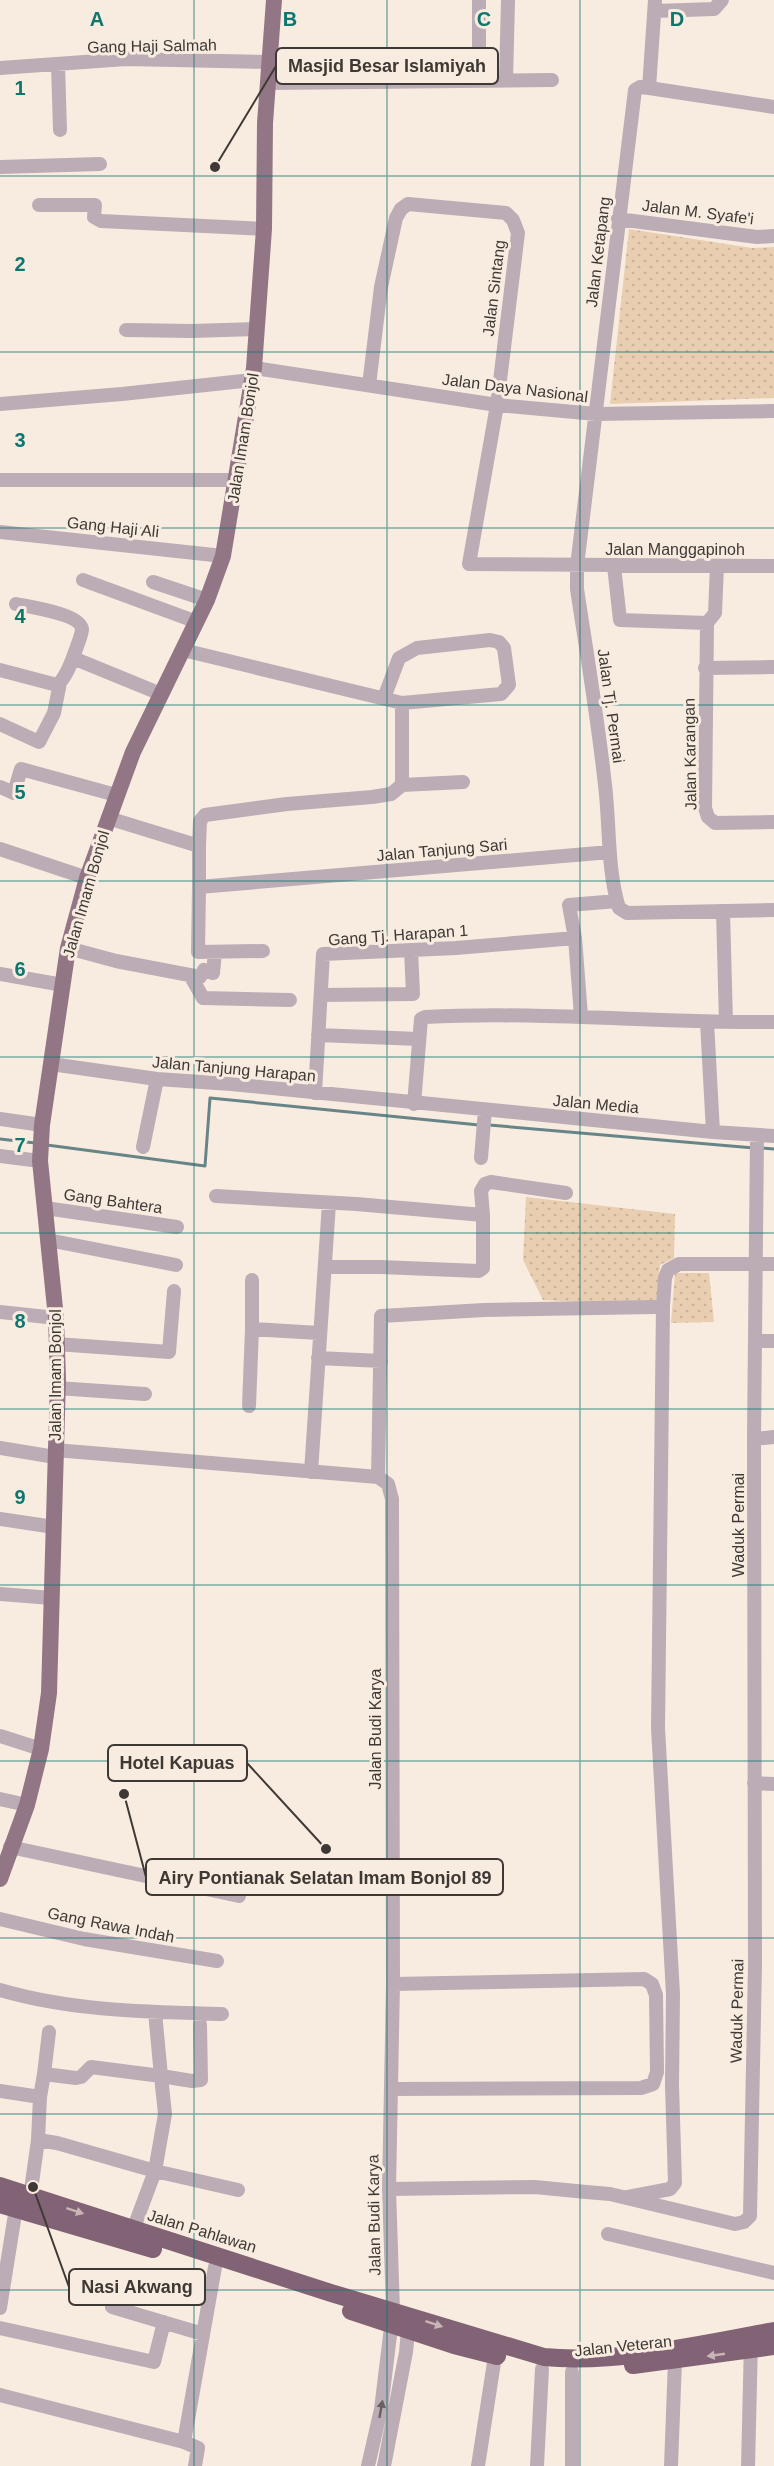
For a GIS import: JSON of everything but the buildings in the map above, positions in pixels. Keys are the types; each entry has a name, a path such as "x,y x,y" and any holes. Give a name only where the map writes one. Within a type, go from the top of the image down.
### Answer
{"highway":[{"name":"Jalan Pahlawan","path":"0,2186 16,2203 215,2267 400,2320"},
{"name":"Jalan Pahlawan","path":"16,2203 133,2230 400,2320"},
{"name":"Jalan Veteran","path":"400,2320 544,2357 569,2360 751,2343 774,2346"},
{"name":"Jalan Veteran","path":"400,2320 495,2356 542,2369 572,2372 675,2361 751,2343 774,2331"}],"main road":[{"name":"Jalan Imam Bonjol","path":"0,1879 5,1854 27,1805 41,1749 49,1693 57,1388 56,1318 40,1160 51,1064 68,948 87,878 133,752 207,600 223,556 253,374 264,229 265,123 274,0"}],"street":[{"path":"479,0 479,80"},
{"path":"506,80 508,0"},
{"path":"722,0 714,9 655,6 649,88 774,107"},
{"name":"Gang Haji Salmah","path":"0,68 126,59 269,62"},
{"path":"58,65 60,130"},
{"path":"268,82 552,80"},
{"name":"Jalan Ketapang","path":"577,566 634,93 637,88 649,88"},
{"path":"0,167 100,164"},
{"name":"Jalan Sintang","path":"369,386 381,287 398,213 408,204 499,211 513,220 518,233 497,405 469,564 577,566"},
{"path":"39,205 95,205 94,217 100,221 264,229"},
{"name":"Jalan M. Syafe'i","path":"618,219 757,237 774,236"},
{"path":"126,330 256,329"},
{"name":"Jalan Daya Nasional","path":"0,404 122,394 253,374 369,386 497,405 596,414 774,411"},
{"path":"0,480 144,478 236,480"},
{"name":"Gang Haji Ali","path":"0,532 223,556"},
{"name":"Jalan Manggapinoh","path":"577,566 774,566"},
{"name":"Jalan Tj. Permai","path":"577,566 577,589 606,788 610,852"},
{"path":"614,566 620,620 706,623"},
{"name":"Jalan Karangan","path":"717,566 716,607 714,617 706,623 705,808 708,817 715,823 774,822"},
{"path":"84,580 197,621"},
{"path":"153,582 207,600"},
{"path":"0,724 39,742 54,713 60,683 73,658 82,630 79,622 70,617 16,604"},
{"path":"183,650 402,703 501,694 509,685 502,644 490,640 417,648 399,658 384,698"},
{"path":"73,658 161,694"},
{"path":"705,668 774,667"},
{"path":"0,670 53,685 60,683"},
{"path":"402,703 402,785"},
{"path":"0,787 14,793 21,769 116,795"},
{"path":"262,951 198,952 200,821 205,815 287,804 372,797 391,794 402,785 463,782"},
{"path":"108,818 199,846"},
{"path":"0,849 87,878"},
{"path":"610,852 617,901 619,908 627,913 774,910"},
{"name":"Jalan Tanjung Sari","path":"199,887 610,852"},
{"path":"581,1016 576,938 569,905 617,901"},
{"path":"723,911 726,1022"},
{"name":"Gang Tj. Harapan 1","path":"315,1093 323,954 576,938"},
{"path":"68,948 116,961 195,976 204,970 213,973 214,952"},
{"path":"321,995 413,994 411,950"},
{"path":"0,974 63,985"},
{"path":"195,976 203,998 290,1000"},
{"path":"414,1104 419,1039 422,1019 427,1016 581,1016 706,1022 774,1022"},
{"path":"706,1022 712,1132"},
{"path":"318,1035 419,1039"},
{"name":"Jalan Tanjung Harapan","path":"51,1064 157,1079 414,1104"},
{"path":"143,1147 157,1079"},
{"name":"Jalan Media","path":"414,1104 757,1137 774,1136"},
{"path":"481,1158 485,1112"},
{"path":"0,1119 42,1127"},
{"name":"Waduk Permai","path":"389,2189 535,2187 623,2198 735,2224 744,2222 751,2213 755,1965 754,1439 757,1137"},
{"path":"0,1156 40,1160"},
{"path":"325,1267 479,1271 483,1268 481,1189 489,1182 566,1193"},
{"path":"216,1196 483,1215"},
{"path":"311,1472 329,1203"},
{"name":"Gang Bahtera","path":"45,1208 177,1227"},
{"path":"48,1240 176,1265"},
{"path":"623,2198 670,2189 675,2183 672,2085 673,1994 658,1728 665,1278 668,1270 679,1264 774,1264"},
{"path":"249,1406 252,1280"},
{"path":"56,1344 169,1352 174,1291"},
{"path":"0,1448 378,1477 381,1316 484,1310 655,1307"},
{"path":"0,1312 56,1318"},
{"path":"252,1329 319,1333"},
{"path":"756,1341 774,1341"},
{"path":"318,1358 381,1361"},
{"path":"57,1388 145,1394"},
{"path":"754,1439 774,1437"},
{"name":"Jalan Budi Karya","path":"378,1477 388,1484 392,1499 393,1984 389,2189 400,2320"},
{"path":"0,1519 54,1527"},
{"path":"0,1594 52,1598"},
{"path":"0,1736 41,1749"},
{"path":"754,1783 774,1784"},
{"path":"0,1799 27,1805"},
{"path":"5,1854 238,1896"},
{"name":"Gang Rawa Indah","path":"0,1919 84,1939 217,1961"},
{"path":"391,2089 641,2088 653,2084 657,2072 656,1995 651,1984 644,1979 393,1984"},
{"path":"0,1990 51,2003 155,2012 222,2014"},
{"path":"133,2230 155,2170 165,2114 155,2012"},
{"path":"44,2074 75,2078 81,2077 91,2067 192,2081 201,2080 200,2024"},
{"path":"0,2308 16,2203 38,2140 40,2097 50,2032"},
{"path":"0,2091 40,2097"},
{"path":"38,2140 238,2190"},
{"path":"608,2234 774,2273"},
{"path":"184,2442 215,2267"},
{"path":"112,2307 203,2334"},
{"path":"368,2466 400,2320"},
{"path":"384,2466 404,2363 400,2320"},
{"path":"0,2328 154,2362 164,2322"},
{"path":"748,2466 751,2343"},
{"path":"478,2466 495,2356"},
{"path":"671,2466 675,2361"},
{"path":"537,2466 542,2369"},
{"path":"572,2372 572,2466"},
{"path":"0,2395 184,2442 198,2448 195,2466"}],"shaded area":[{"path":"629,229 752,248 774,247 774,398 610,404"},
{"path":"526,1197 675,1214 674,1258 660,1265 656,1306 543,1300 523,1260"},
{"path":"675,1273 709,1273 714,1322 671,1323"}],"waterway":[{"path":"47,1145 205,1166 210,1098 479,1125"},
{"path":"489,1125 754,1148"},
{"path":"0,1139 35,1143"},
{"path":"761,1148 774,1149"}],"place":[{"name":"Masjid Besar Islamiyah","path":"215,167"},
{"name":"Airy Pontianak Selatan Imam Bonjol 89","path":"124,1794"},
{"name":"Hotel Kapuas","path":"326,1849"},
{"name":"Nasi Akwang","path":"33,2187"}]}
